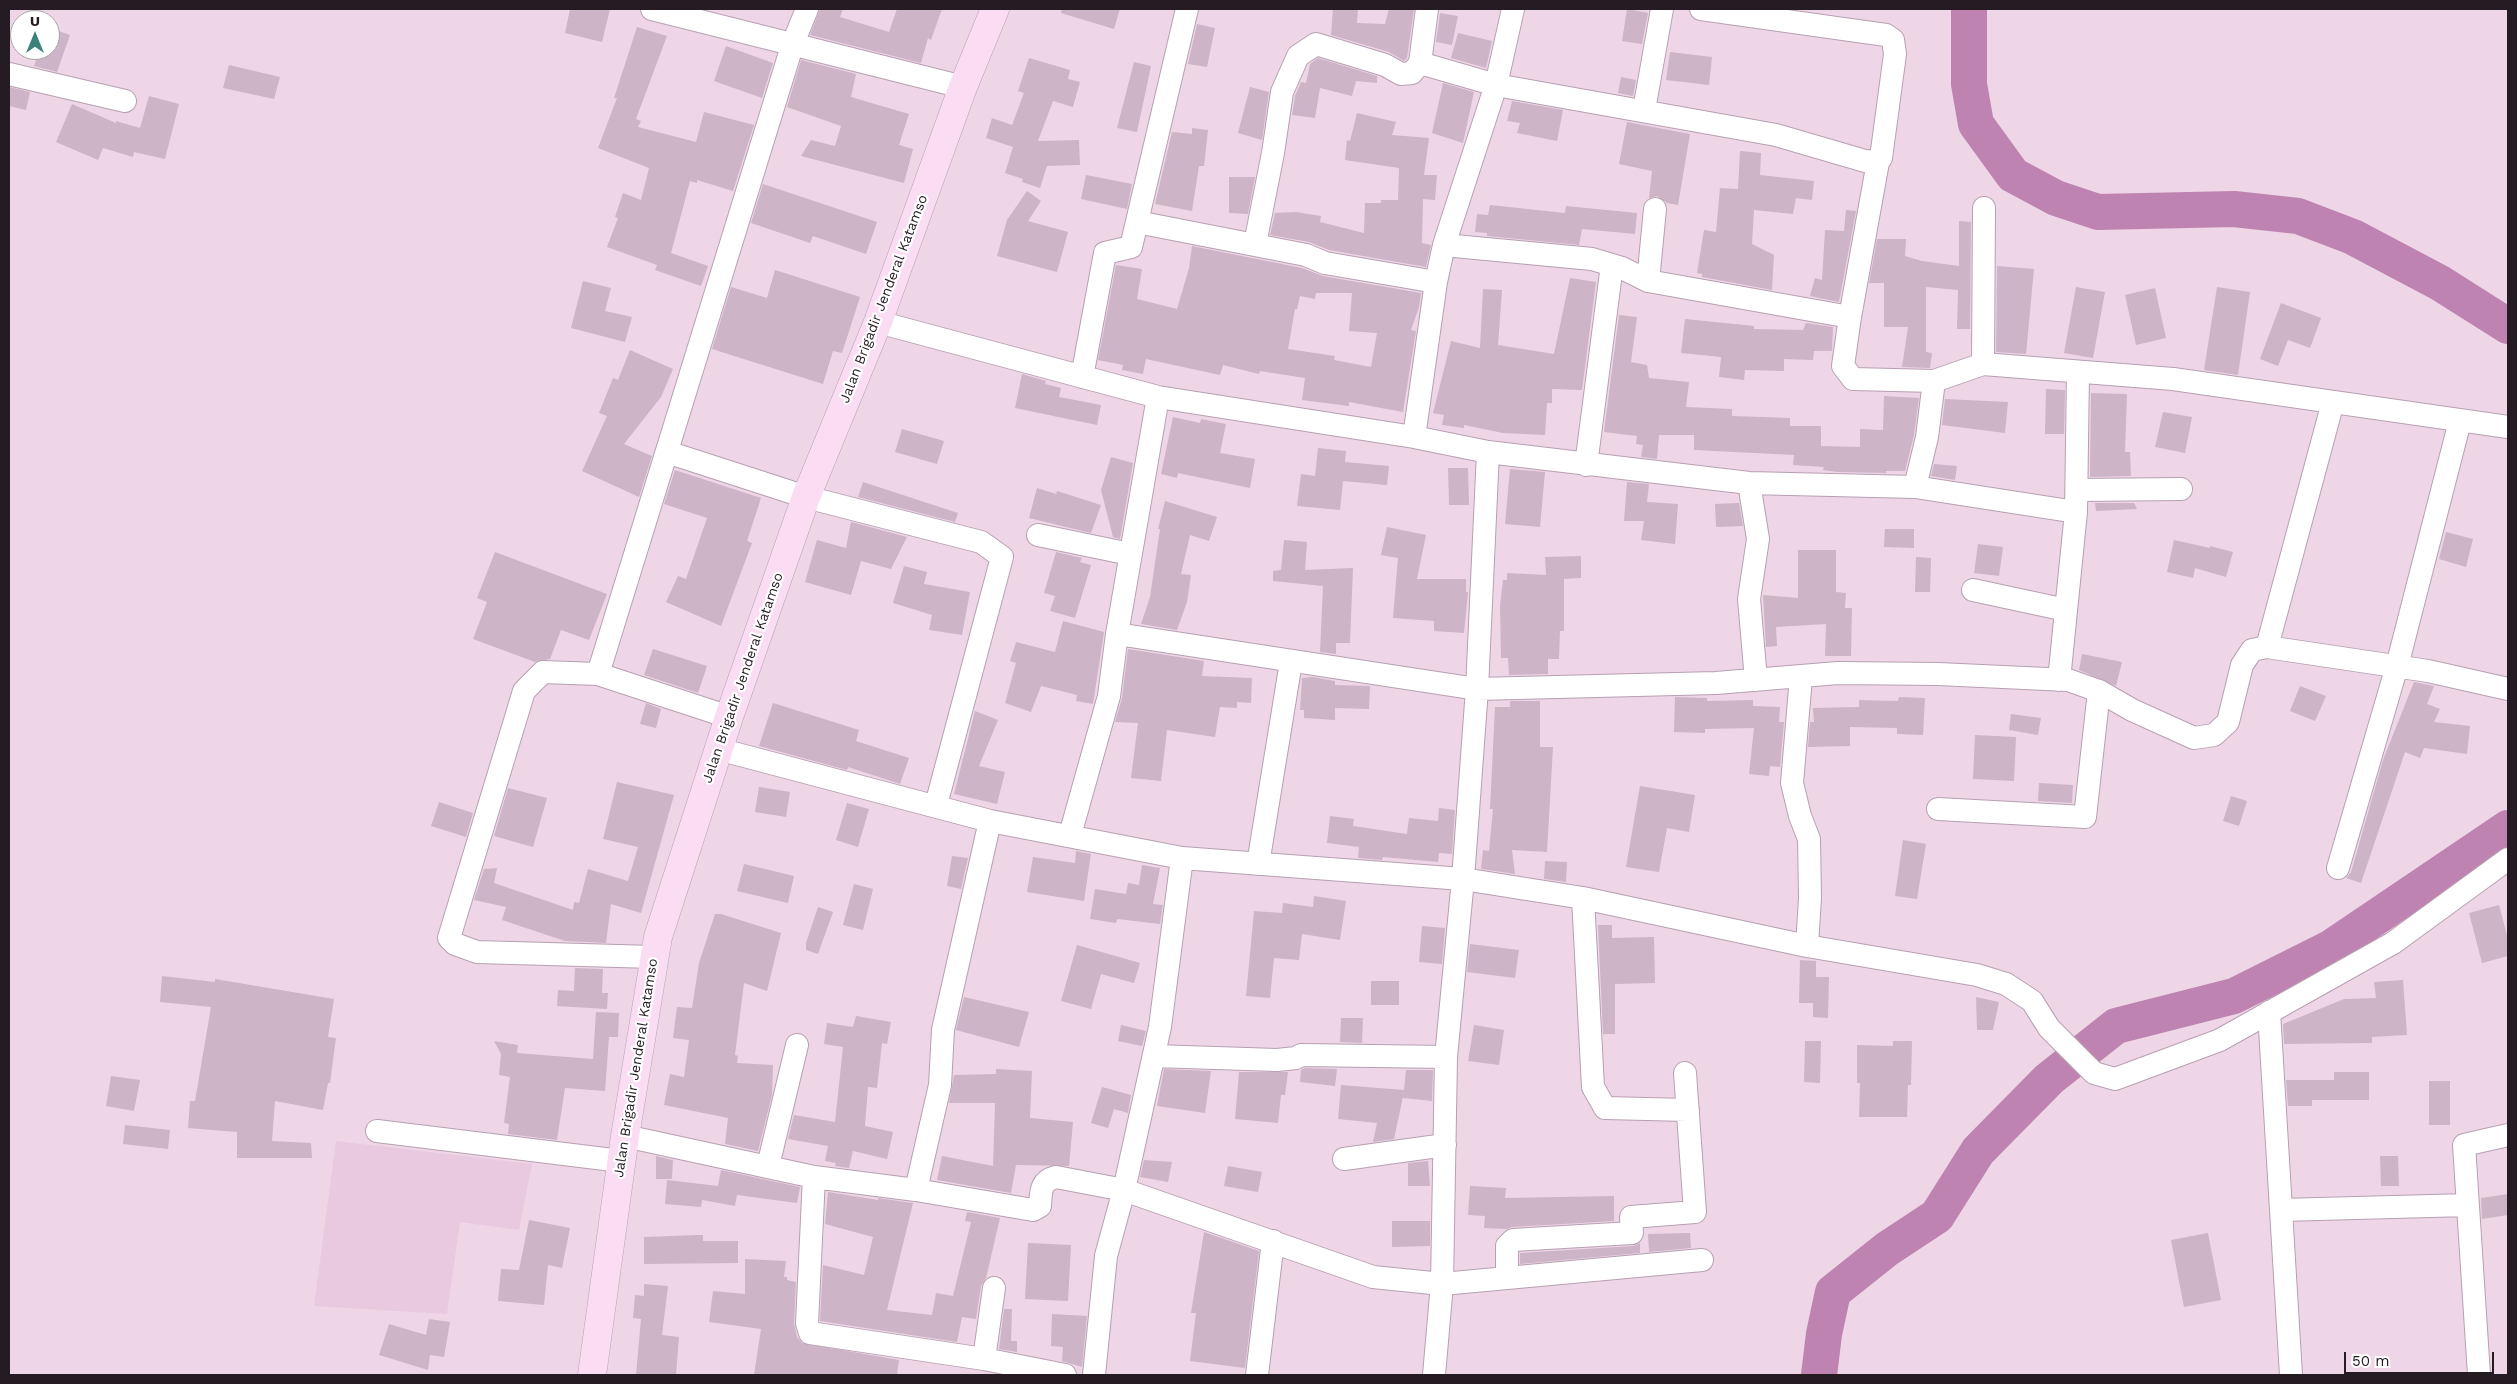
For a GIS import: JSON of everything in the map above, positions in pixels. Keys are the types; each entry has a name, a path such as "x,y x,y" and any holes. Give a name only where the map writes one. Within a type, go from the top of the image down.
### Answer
{"main road":[{"name":"Jalan Brigadir Jenderal Katamso","path":"592,1375 623,1148 653,957 728,717 806,497 878,322 963,88 995,9"}],"street":[{"path":"652,9 963,88"},
{"path":"598,674 668,452 792,44 807,9"},
{"path":"1082,377 1105,253 1131,247 1187,9"},
{"path":"1255,244 1273,153 1282,92 1298,56 1316,44 1385,65 1402,74 1412,73 1420,63 1427,9"},
{"path":"1414,437 1436,282 1444,245 1496,85 1514,9"},
{"path":"1644,110 1662,9"},
{"path":"1701,9 1886,34 1893,40 1895,54 1884,154 1878,162 1843,366 1853,378 1934,382 1983,364 2173,379 2508,427"},
{"path":"1420,63 1496,85 1776,135 1865,161 1878,162"},
{"path":"9,74 125,101"},
{"path":"1648,281 1654,208"},
{"path":"1983,364 1984,208"},
{"path":"1137,222 1306,255 1325,263 1436,282"},
{"path":"1444,245 1592,259 1612,265 1648,281 1850,317"},
{"path":"1586,464 1612,265"},
{"path":"878,322 1158,397 1414,437 1488,452 1749,483 1915,487 2076,512"},
{"path":"2059,680 2076,512 2078,372"},
{"path":"1915,487 1927,437 1934,382"},
{"path":"1070,835 1108,696 1130,554 1158,397"},
{"path":"2268,647 2334,402"},
{"path":"2338,868 2397,666 2460,421"},
{"path":"668,452 806,497 981,542 1002,557 936,805"},
{"path":"1434,1375 1442,1284 1446,1057 1463,879 1477,689 1488,452"},
{"path":"1749,483 1758,539 1749,600 1756,680"},
{"path":"2077,490 2181,489"},
{"path":"1038,535 1130,554"},
{"path":"1973,590 2066,610"},
{"path":"1117,634 1477,689 1756,680 1838,673 2068,680 2099,691 2132,710 2194,738 2214,735 2228,722 2242,665 2252,650 2268,647 2428,670 2508,689"},
{"path":"1258,864 1291,662"},
{"path":"653,957 477,952 455,944 449,938 524,691 543,672 598,674 728,717"},
{"path":"1801,677 1792,783 1800,816 1809,839 1810,898 1807,946"},
{"path":"1938,809 2085,817 2099,691"},
{"path":"718,749 936,805 990,821 1182,858 1463,879 1583,898 1807,946 1977,976 2006,984 2032,1001 2049,1028 2094,1073 2115,1079 2125,1077 2220,1040 2393,943 2508,859"},
{"path":"916,1190 940,1085 943,1030 990,821"},
{"path":"1094,1375 1106,1256 1124,1190 1160,1027 1182,858"},
{"path":"1583,898 1594,1087 1605,1108 1688,1110"},
{"path":"2269,1012 2291,1375"},
{"path":"768,1166 798,1045"},
{"path":"1154,1056 1277,1060 1296,1058 1301,1054 1446,1057"},
{"path":"1507,1278 1507,1246 1513,1240 1632,1234 1631,1217 1695,1212 1684,1073"},
{"path":"376,1131 623,1148 768,1166 814,1177 916,1190 1033,1210 1040,1206 1042,1188 1045,1182 1056,1177 1124,1190 1373,1277 1442,1284 1702,1260"},
{"path":"2479,1375 2464,1145 2508,1135"},
{"path":"1344,1159 1445,1146"},
{"path":"814,1177 807,1323 810,1333 984,1359 1065,1375"},
{"path":"2281,1210 2468,1205"},
{"path":"1257,1375 1274,1241"},
{"path":"984,1359 994,1288"}],"shaded area":[{"path":"336,1141 532,1164 519,1230 460,1222 447,1314 314,1306"}],"building":[{"path":"570,9 610,9 602,42 565,33"},
{"path":"820,9 843,9 840,17 889,32 897,9 942,9 931,40 928,38 921,63 810,35"},
{"path":"1062,9 1120,9 1114,29 1061,13"},
{"path":"1333,9 1358,9 1357,23 1385,24 1389,9 1414,9 1407,58 1404,61 1389,52 1331,35"},
{"path":"1627,9 1648,13 1642,44 1622,41"},
{"path":"1440,13 1458,16 1452,45 1436,42"},
{"path":"1197,24 1215,28 1207,67 1188,64"},
{"path":"637,27 667,36 636,119 641,121 638,127 696,142 704,112 754,125 733,191 697,180 697,183 690,181 671,253 708,266 701,286 655,270 657,265 607,247 618,218 615,217 623,193 641,200 649,168 598,148 617,98 614,98"},
{"path":"60,32 70,35 57,72 34,66 36,60 60,60"},
{"path":"1458,33 1492,41 1486,68 1451,58"},
{"path":"726,46 773,63 762,98 714,81"},
{"path":"1670,52 1712,57 1709,85 1666,80"},
{"path":"1029,58 1070,70 1068,79 1080,82 1073,107 1053,101 1038,141 1079,140 1080,165 1047,166 1040,188 1022,182 1023,179 1005,173 1013,147 986,138 992,118 1012,125 1024,93 1018,91"},
{"path":"1318,58 1377,76 1377,83 1356,81 1352,96 1320,88 1315,118 1292,115 1295,96 1301,82 1306,83 1310,64"},
{"path":"801,60 856,74 851,97 909,114 899,145 913,149 904,183 801,156 811,140 835,146 841,126 787,107"},
{"path":"1134,62 1151,66 1137,132 1117,128"},
{"path":"229,65 280,77 274,99 223,88"},
{"path":"1621,77 1636,80 1633,96 1618,93"},
{"path":"1443,83 1474,92 1463,143 1432,133"},
{"path":"9,87 30,92 26,110 9,106"},
{"path":"1250,87 1269,92 1262,140 1238,133"},
{"path":"149,96 179,104 165,159 134,152 133,157 103,148 98,160 56,142 72,104 116,123 116,121 140,128"},
{"path":"1512,101 1563,110 1557,141 1517,133 1520,123 1507,121"},
{"path":"1357,113 1396,122 1392,135 1429,138 1424,175 1437,175 1435,200 1423,199 1422,243 1431,245 1426,267 1329,250 1309,242 1270,235 1275,213 1296,212 1321,216 1320,222 1364,233 1365,203 1381,203 1381,200 1398,200 1399,168 1345,160 1347,140 1350,141"},
{"path":"1627,122 1690,134 1678,205 1667,203 1657,196 1649,198 1652,171 1619,164"},
{"path":"1192,128 1208,130 1204,166 1199,166 1192,211 1155,204 1172,132 1192,134"},
{"path":"1740,151 1761,153 1760,175 1814,181 1812,200 1796,198 1793,214 1754,210 1752,244 1774,255 1772,290 1702,277 1702,274 1697,273 1704,230 1716,232 1720,188 1738,189"},
{"path":"1086,175 1132,184 1127,209 1081,199"},
{"path":"1229,177 1255,177 1248,214 1229,213"},
{"path":"763,184 877,222 866,254 813,236 810,243 751,223"},
{"path":"1027,191 1041,201 1028,221 1068,232 1057,272 997,256 1007,220"},
{"path":"1490,205 1565,213 1566,206 1637,213 1635,234 1582,229 1579,245 1487,236 1487,233 1475,232 1477,214 1488,215"},
{"path":"1846,210 1856,211 1839,302 1810,296 1815,278 1822,280 1825,230 1844,231"},
{"path":"1959,221 1971,222 1970,329 1957,329 1958,290 1926,287 1926,352 1932,353 1930,368 1902,367 1908,327 1884,327 1884,283 1869,283 1877,239 1906,239 1905,256 1922,261 1959,266"},
{"path":"1192,246 1302,268 1323,276 1421,293 1419,307 1411,330 1416,331 1403,412 1349,402 1349,406 1302,400 1305,378 1260,371 1259,374 1223,365 1220,375 1146,359 1143,374 1122,370 1123,365 1098,360 1116,265 1142,269 1137,299 1177,309 1189,268","holes":["1316,293 1352,293 1349,331 1377,333 1371,367 1334,360 1335,356 1288,349 1295,309 1297,309 1300,296 1315,299"]},
{"path":"1997,266 2034,269 2026,354 1996,352"},
{"path":"775,270 860,297 842,353 833,351 823,384 712,349 731,287 767,298"},
{"path":"1570,278 1596,282 1582,390 1552,389 1552,403 1547,403 1545,435 1503,433 1464,425 1464,428 1442,425 1444,415 1433,413 1451,341 1480,348 1483,289 1502,290 1498,345 1554,354"},
{"path":"583,281 611,288 605,311 632,317 625,342 571,328"},
{"path":"2076,287 2105,292 2093,358 2064,353"},
{"path":"2217,287 2250,292 2238,375 2204,370"},
{"path":"2155,288 2166,338 2136,345 2125,295"},
{"path":"2281,303 2321,318 2310,348 2288,340 2278,366 2260,359"},
{"path":"1619,315 1637,317 1631,362 1647,365 1649,378 1689,382 1686,407 1732,409 1732,416 1790,418 1790,426 1821,426 1821,446 1860,447 1860,429 1883,430 1884,396 1919,398 1914,435 1905,471 1886,471 1886,473 1837,472 1823,470 1824,467 1793,465 1794,455 1694,450 1694,435 1659,435 1657,459 1641,457 1643,445 1636,444 1637,436 1604,432"},
{"path":"1685,319 1754,326 1754,329 1803,330 1806,323 1833,327 1832,351 1814,351 1813,360 1784,359 1784,371 1745,370 1744,380 1719,377 1721,357 1681,353"},
{"path":"630,350 673,369 661,397 624,444 652,456 639,497 582,471 607,416 599,413 613,378 618,380"},
{"path":"1022,374 1046,381 1045,384 1061,388 1059,397 1101,405 1097,425 1015,408"},
{"path":"2046,389 2065,390 2064,434 2045,434"},
{"path":"2091,393 2127,394 2125,452 2130,452 2131,476 2090,477"},
{"path":"1945,399 2008,402 2005,433 1942,425"},
{"path":"2163,412 2192,417 2185,453 2155,447"},
{"path":"1173,417 1200,423 1201,419 1226,424 1220,453 1255,459 1250,488 1178,473 1177,478 1161,474"},
{"path":"902,429 944,441 937,464 895,452"},
{"path":"1318,448 1346,451 1345,462 1389,466 1387,485 1343,481 1340,510 1297,506 1301,474 1315,476"},
{"path":"1111,457 1133,463 1120,539 1113,537 1101,490"},
{"path":"1934,464 1957,466 1955,480 1931,476"},
{"path":"1448,468 1468,468 1469,505 1449,505"},
{"path":"1510,469 1545,472 1540,527 1505,524"},
{"path":"675,470 761,498 747,541 752,543 721,626 666,602 678,576 686,579 707,518 664,504"},
{"path":"863,482 958,513 955,522 858,497"},
{"path":"1627,482 1649,484 1647,502 1678,504 1675,544 1641,540 1644,521 1624,521"},
{"path":"1037,488 1056,494 1057,491 1101,505 1091,533 1029,518"},
{"path":"1165,501 1217,517 1209,541 1190,535 1181,574 1191,575 1187,602 1177,630 1141,624 1150,597 1160,529 1158,529"},
{"path":"1739,503 1743,526 1716,527 1715,504"},
{"path":"2095,503 2134,503 2137,509 2096,511"},
{"path":"851,522 907,537 891,569 861,561 851,595 805,582 817,540 846,548"},
{"path":"1387,527 1426,535 1417,579 1466,579 1466,592 1468,592 1464,633 1434,631 1434,621 1393,618 1398,558 1381,555"},
{"path":"1885,529 1914,529 1914,548 1884,547"},
{"path":"2446,532 2473,539 2466,567 2439,559"},
{"path":"1284,540 1307,542 1305,570 1353,568 1350,643 1336,643 1336,654 1320,652 1323,586 1273,581 1273,571 1281,570"},
{"path":"2174,540 2233,552 2226,577 2195,568 2193,578 2167,572"},
{"path":"1978,544 2003,547 1999,576 1974,573"},
{"path":"1798,550 1836,550 1836,592 1846,593 1845,608 1852,608 1851,656 1825,656 1826,624 1776,627 1777,646 1766,647 1763,595 1798,598"},
{"path":"495,552 607,594 589,640 561,630 550,659 535,662 473,639 487,602 477,598"},
{"path":"1056,552 1082,558 1080,562 1091,565 1075,618 1050,611 1055,596 1044,593"},
{"path":"1581,556 1581,578 1564,579 1564,631 1560,631 1559,659 1548,659 1548,674 1509,675 1508,658 1501,658 1500,605 1503,580 1507,580 1507,573 1546,575 1545,557"},
{"path":"1916,557 1931,558 1930,592 1915,592"},
{"path":"904,566 927,572 924,584 970,592 962,635 929,630 932,615 893,603"},
{"path":"1063,621 1104,632 1093,704 1076,701 1077,695 1041,686 1031,712 1005,703 1016,663 1010,661 1016,642 1055,652"},
{"path":"653,649 707,666 698,693 644,675"},
{"path":"1128,649 1204,661 1202,676 1252,678 1251,703 1237,702 1237,708 1220,707 1215,737 1167,730 1161,781 1131,778 1138,723 1115,722 1122,698"},
{"path":"2082,654 2122,662 2116,686 2079,670"},
{"path":"1313,677 1335,681 1335,685 1370,686 1369,709 1335,708 1335,720 1304,718 1304,710 1300,710 1302,678"},
{"path":"2414,682 2434,686 2427,704 2440,709 2434,722 2470,726 2467,754 2424,748 2420,758 2405,752 2361,883 2346,878 2351,872 2383,760"},
{"path":"2300,686 2326,696 2315,721 2290,711"},
{"path":"1675,697 1707,698 1707,701 1753,700 1753,706 1780,707 1779,722 1784,722 1780,767 1770,766 1769,776 1749,774 1754,728 1705,729 1705,733 1674,732"},
{"path":"1899,697 1925,698 1923,735 1897,734 1897,728 1850,727 1850,746 1808,747 1810,722 1814,722 1813,708 1859,707 1859,700 1898,701"},
{"path":"1510,701 1540,701 1540,747 1553,747 1547,852 1512,850 1515,874 1481,869 1483,850 1489,851 1493,809 1490,809 1495,707 1510,707"},
{"path":"646,703 661,709 656,728 640,724"},
{"path":"773,703 859,730 856,741 909,758 900,784 848,767 847,770 759,746"},
{"path":"975,711 998,720 979,766 1005,772 997,804 954,794"},
{"path":"2011,714 2041,718 2038,735 2009,730"},
{"path":"1975,735 2016,737 2014,781 1973,779"},
{"path":"617,782 674,795 641,913 611,904 606,943 565,941 502,920 506,907 474,900 484,869 497,868 494,883 573,910 574,902 579,903 588,869 628,881 638,847 603,839"},
{"path":"2039,783 2073,785 2072,803 2038,801"},
{"path":"1640,786 1695,795 1689,832 1667,828 1659,872 1626,867"},
{"path":"759,787 790,792 786,817 755,812"},
{"path":"508,788 547,798 533,847 494,836"},
{"path":"2231,796 2247,801 2239,826 2223,821"},
{"path":"439,802 473,813 466,837 431,826"},
{"path":"847,803 869,809 858,847 836,840"},
{"path":"1439,808 1455,810 1452,854 1439,853 1438,862 1383,857 1382,860 1358,858 1359,847 1327,843 1330,816 1354,819 1353,826 1407,834 1409,818 1438,821"},
{"path":"1903,840 1926,844 1917,899 1895,896"},
{"path":"1076,851 1091,854 1084,901 1027,892 1033,857 1075,863"},
{"path":"952,856 968,858 961,889 947,886"},
{"path":"1545,861 1567,862 1566,882 1544,879"},
{"path":"744,864 794,876 788,903 737,891"},
{"path":"1142,865 1160,868 1153,904 1163,905 1160,924 1117,919 1116,923 1090,919 1095,889 1126,894 1128,883 1139,885"},
{"path":"854,884 873,889 863,930 843,925"},
{"path":"1314,896 1346,901 1340,940 1302,934 1299,960 1274,958 1270,998 1246,996 1254,911 1282,913 1283,903 1313,907"},
{"path":"2499,905 2508,939 2508,956 2482,963 2469,913"},
{"path":"818,907 833,912 818,954 806,950 806,943"},
{"path":"715,914 721,914 781,933 767,991 744,983 735,1055 738,1056 737,1063 773,1065 772,1095 758,1151 725,1144 728,1118 664,1105 670,1074 684,1077 689,1040 673,1038 677,1007 692,1008 699,963"},
{"path":"1598,925 1612,925 1612,938 1654,937 1655,983 1615,984 1615,1034 1603,1034"},
{"path":"1422,926 1445,928 1442,964 1419,962"},
{"path":"1470,944 1519,950 1515,978 1467,972"},
{"path":"1077,945 1140,963 1134,983 1101,974 1091,1009 1061,1001"},
{"path":"1800,960 1816,961 1816,977 1829,977 1828,1018 1813,1017 1813,1003 1799,1003"},
{"path":"575,968 603,969 602,993 608,993 607,1009 557,1006 558,990 574,991"},
{"path":"162,976 215,982 215,979 334,999 328,1037 336,1038 330,1083 328,1083 323,1110 275,1101 272,1141 311,1143 312,1158 237,1158 237,1132 188,1128 190,1101 195,1101 211,1007 160,1002"},
{"path":"2403,980 2407,1035 2372,1037 2372,1043 2284,1044 2283,1024 2344,999 2376,998 2374,982"},
{"path":"1371,981 1399,981 1399,1005 1371,1005"},
{"path":"964,997 1029,1012 1019,1047 956,1030"},
{"path":"1976,997 1999,1002 1993,1030 1977,1030"},
{"path":"596,1012 619,1013 618,1037 609,1037 605,1091 565,1088 557,1140 508,1134 509,1124 504,1123 510,1077 499,1075 501,1054 494,1041 518,1045 517,1053 593,1059"},
{"path":"856,1016 891,1022 887,1044 882,1043 877,1088 868,1087 865,1126 893,1132 887,1159 853,1151 849,1168 835,1166 836,1163 825,1161 828,1146 788,1139 794,1115 835,1122 843,1047 824,1044 827,1023 853,1027"},
{"path":"1341,1018 1363,1018 1362,1043 1340,1042"},
{"path":"1121,1025 1146,1031 1142,1046 1118,1041"},
{"path":"1474,1025 1504,1030 1499,1065 1468,1061"},
{"path":"1805,1041 1821,1041 1820,1083 1804,1082"},
{"path":"1893,1041 1912,1041 1911,1085 1908,1085 1907,1117 1859,1117 1860,1083 1857,1083 1857,1045 1893,1046"},
{"path":"1305,1068 1337,1069 1335,1086 1300,1082 1301,1070"},
{"path":"996,1069 1032,1071 1030,1118 1073,1122 1069,1166 1016,1165 1011,1193 937,1180 942,1156 993,1166 995,1103 949,1103 954,1075 996,1074"},
{"path":"1164,1069 1211,1071 1205,1113 1157,1106"},
{"path":"1406,1070 1433,1070 1432,1101 1403,1098 1404,1092 1394,1139 1373,1142 1377,1123 1338,1119 1341,1085 1404,1090"},
{"path":"1239,1072 1288,1072 1285,1095 1281,1095 1278,1123 1235,1119"},
{"path":"2334,1072 2369,1072 2369,1100 2312,1100 2312,1106 2288,1106 2286,1080 2334,1080"},
{"path":"111,1076 140,1080 134,1111 106,1106"},
{"path":"2429,1081 2450,1081 2450,1125 2429,1125"},
{"path":"1102,1087 1131,1095 1128,1113 1114,1109 1108,1128 1091,1123"},
{"path":"125,1125 170,1130 168,1149 123,1144"},
{"path":"656,1156 673,1160 672,1179 656,1179"},
{"path":"2380,1156 2398,1156 2399,1186 2381,1186"},
{"path":"1144,1160 1172,1162 1168,1182 1140,1177"},
{"path":"1428,1161 1430,1186 1408,1186 1408,1163"},
{"path":"1228,1166 1262,1172 1258,1192 1224,1186"},
{"path":"721,1170 800,1187 797,1203 737,1195 735,1206 702,1200 701,1207 665,1204 667,1180 718,1186"},
{"path":"1470,1186 1506,1188 1505,1198 1614,1196 1614,1221 1512,1227 1507,1229 1484,1228 1485,1216 1468,1215"},
{"path":"828,1192 878,1200 878,1198 913,1203 887,1310 932,1315 936,1293 953,1296 971,1222 965,1221 967,1212 1000,1218 986,1278 981,1286 976,1319 962,1317 957,1342 820,1321 823,1265 864,1275 873,1237 825,1224"},
{"path":"2508,1194 2508,1215 2482,1219 2481,1198"},
{"path":"529,1220 570,1228 562,1268 548,1265 544,1305 498,1301 501,1269 519,1270"},
{"path":"1392,1221 1430,1221 1430,1246 1392,1247"},
{"path":"1204,1232 1259,1251 1245,1368 1190,1361 1196,1313 1191,1313"},
{"path":"1690,1233 1691,1248 1649,1252 1648,1234"},
{"path":"2208,1233 2221,1300 2184,1307 2171,1240"},
{"path":"703,1235 703,1241 738,1241 738,1263 644,1264 644,1237"},
{"path":"1028,1243 1071,1245 1068,1301 1025,1299"},
{"path":"1640,1243 1640,1253 1520,1264 1520,1253 1633,1246"},
{"path":"745,1259 786,1261 784,1277 787,1277 787,1280 796,1282 794,1323 797,1337 802,1343 899,1360 897,1375 754,1375 761,1329 709,1322 713,1291 745,1294"},
{"path":"644,1284 668,1286 662,1335 679,1337 676,1375 636,1375 641,1319 633,1318 635,1295 644,1296"},
{"path":"1004,1309 1012,1309 1011,1341 1017,1341 1017,1352 999,1349"},
{"path":"1052,1314 1087,1316 1082,1367 1062,1361 1063,1347 1051,1346"},
{"path":"429,1319 450,1322 444,1357 430,1355 428,1370 379,1355 389,1324 426,1335"}],"waterway":[{"path":"1969,9 1969,84 1976,124 2013,175 2056,198 2098,212 2234,209 2298,216 2353,237 2440,283 2508,326"},
{"path":"1819,1375 1824,1334 1833,1292 1887,1249 1937,1216 1978,1151 2049,1079 2116,1026 2234,996 2332,947 2508,828"}]}
